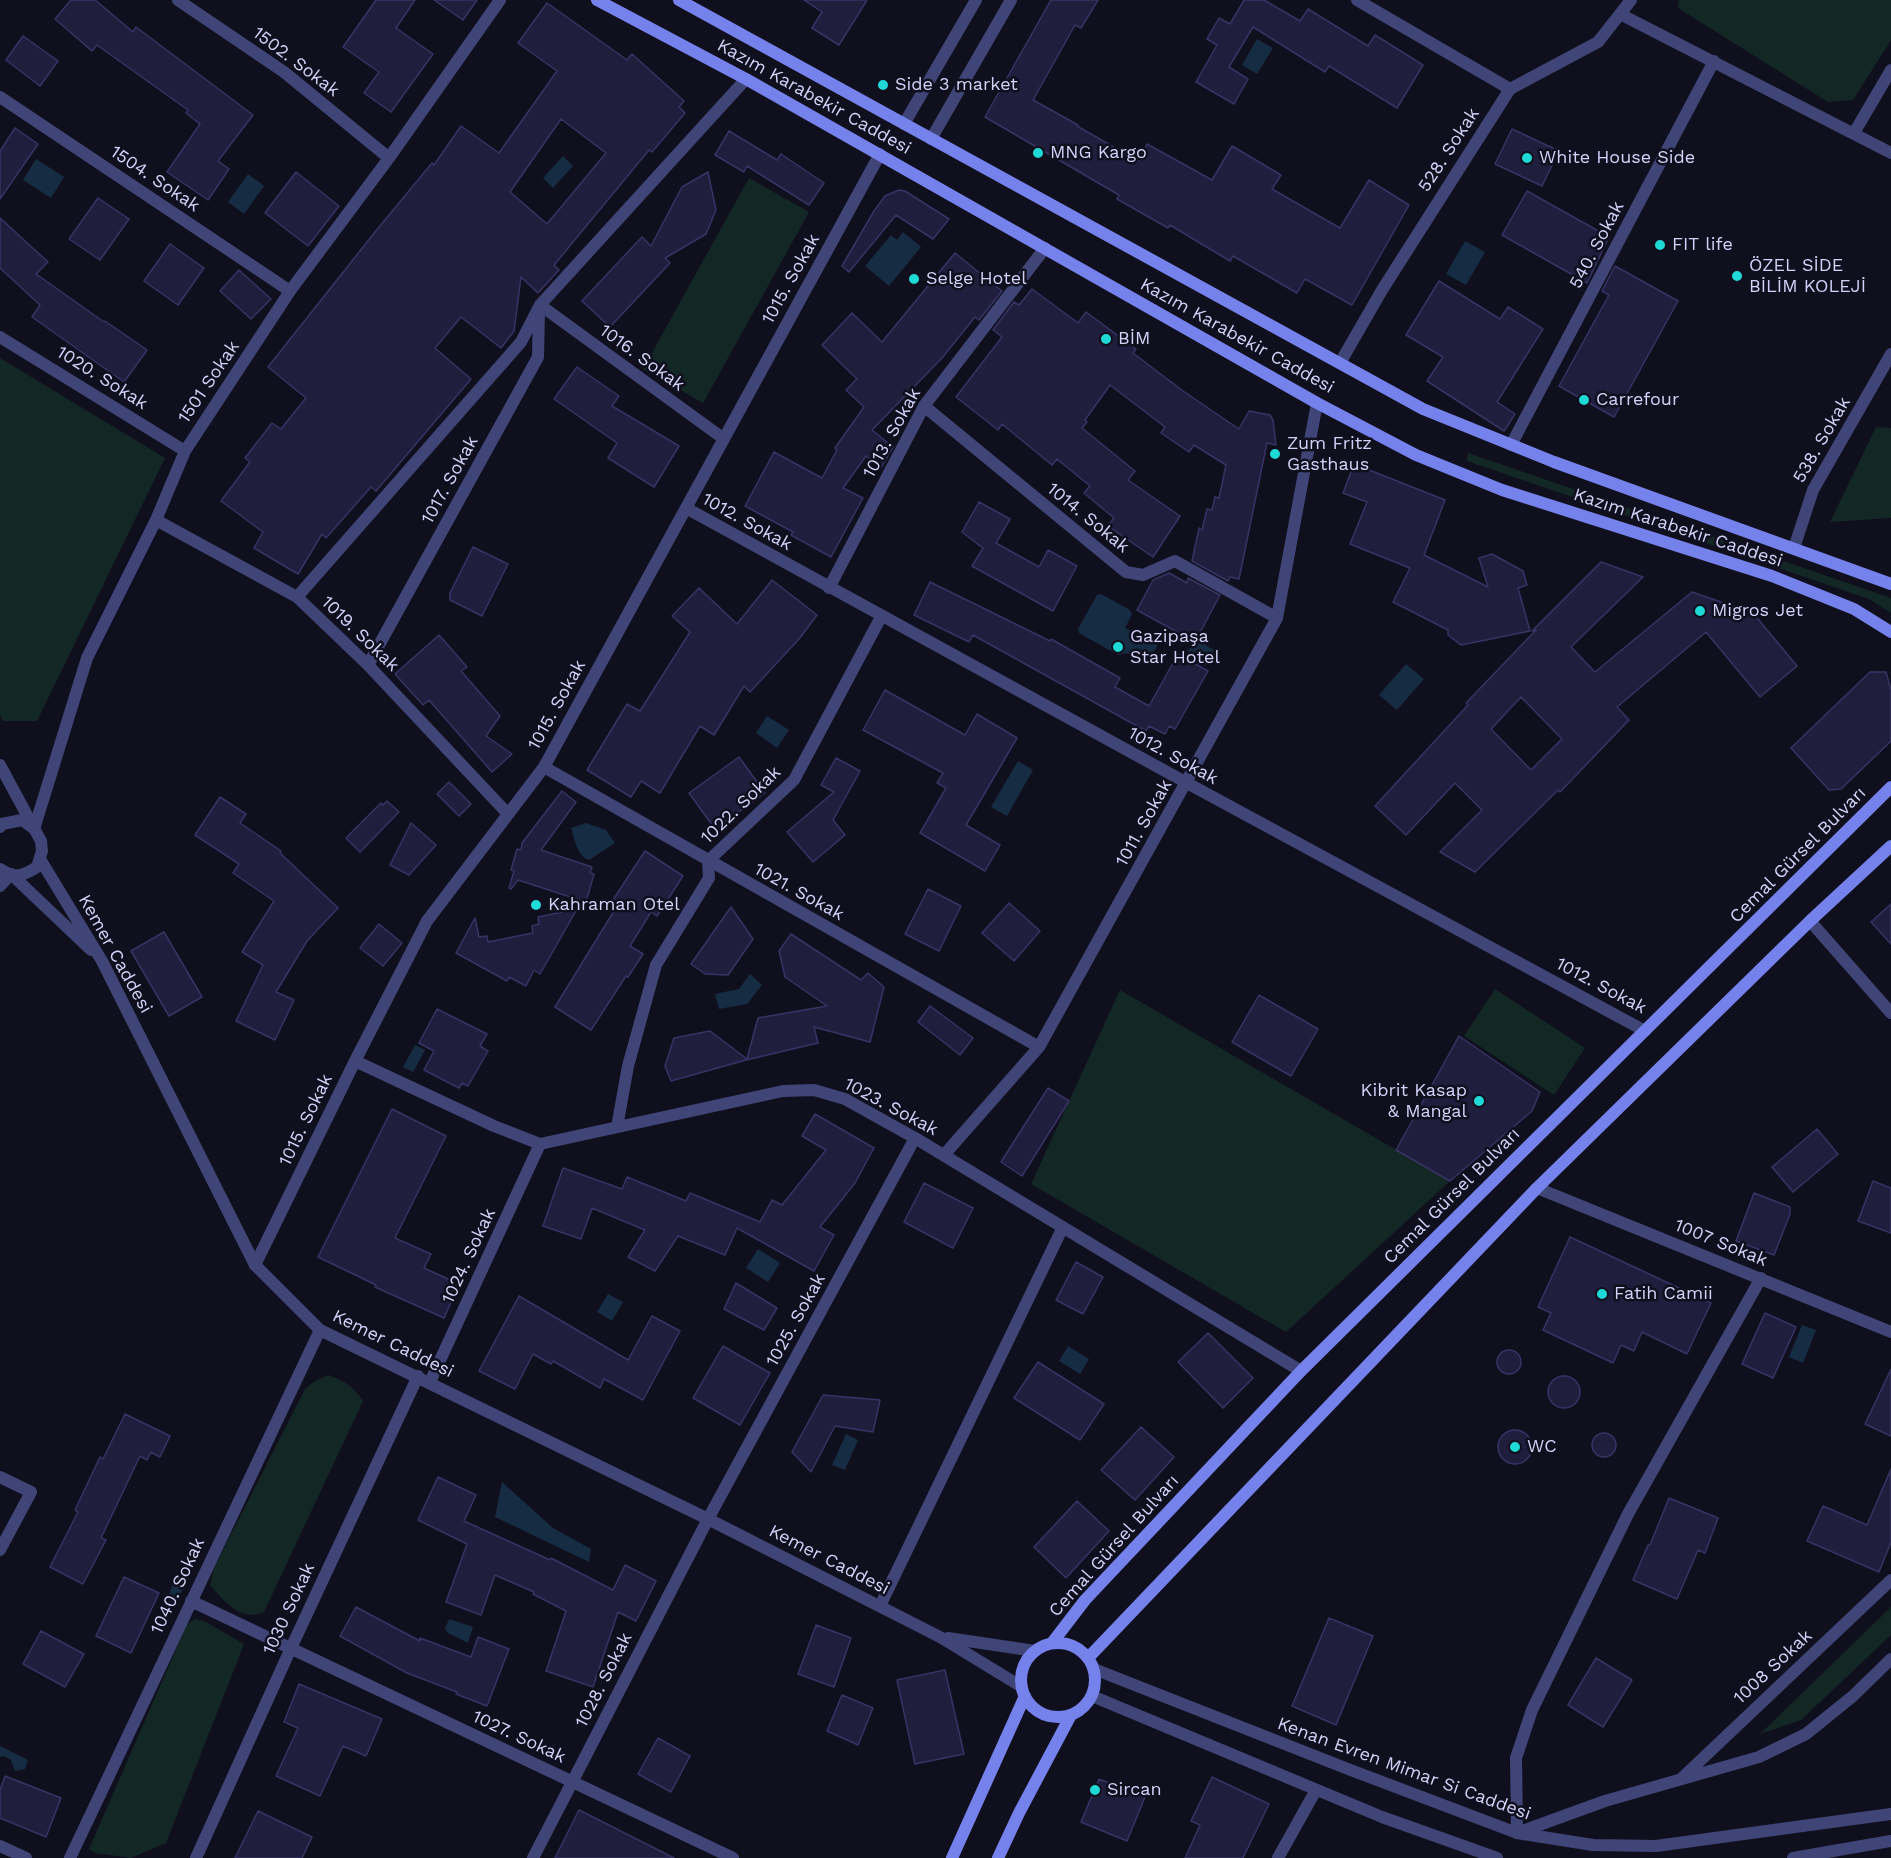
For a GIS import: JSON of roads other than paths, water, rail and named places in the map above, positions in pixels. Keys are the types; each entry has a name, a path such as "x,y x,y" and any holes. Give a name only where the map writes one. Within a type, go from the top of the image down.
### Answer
{"main road":[{"name":"Kazım Karabekir Caddesi","path":"597,0 746,79 1317,403 1416,455 1502,490 1772,576 1854,609 1891,632"},
{"name":"Kazım Karabekir Caddesi","path":"679,0 1423,409 1511,445 1891,584"},
{"name":"Cemal Gürsel Bulvarı","path":"1052,1643 1085,1600 1301,1371 1891,787"},
{"path":"1091,1664 1537,1188 1810,921 1891,846"},
{"path":"952,1858 1024,1692 1023,1668 1035,1651 1052,1643 1072,1646 1081,1651 1091,1664 1096,1678 1092,1696 1080,1710 1061,1717 1040,1712 1024,1692"},
{"path":"999,1858 1019,1813 1071,1715"}],"street":[{"name":"1502. Sokak","path":"178,0 284,72 389,158"},
{"name":"1501 Sokak","path":"34,829 87,658 156,520 185,451 290,291 389,158 500,0"},
{"path":"904,124 976,0"},
{"path":"932,139 1011,0"},
{"path":"1357,0 1510,89"},
{"name":"528. Sokak","path":"1340,363 1389,280 1510,89 1598,42 1631,0"},
{"path":"1620,14 1891,153"},
{"name":"540. Sokak","path":"1511,445 1714,61"},
{"path":"1854,133 1891,70"},
{"name":"1017. Sokak","path":"297,597 521,342 540,306 746,79"},
{"name":"1504. Sokak","path":"0,97 290,291"},
{"name":"1015. Sokak","path":"255,1265 427,921 544,766 880,154"},
{"name":"1013. Sokak","path":"829,588 924,406 1045,248"},
{"name":"1017. Sokak","path":"368,664 538,357 540,306"},
{"name":"1016. Sokak","path":"540,306 724,439"},
{"name":"1020. Sokak","path":"0,337 185,451"},
{"name":"538. Sokak","path":"1794,548 1813,490 1891,354"},
{"name":"1011. Sokak","path":"944,1155 1039,1047 1277,618 1317,403"},
{"name":"1014. Sokak","path":"924,406 1126,572 1143,575 1175,561 1277,618"},
{"name":"1012. Sokak","path":"686,508 881,617 1645,1031"},
{"name":"1019. Sokak","path":"156,520 297,597 368,664 508,814"},
{"name":"1022. Sokak","path":"617,1127 628,1066 656,965 709,878 708,861 794,780 881,617"},
{"name":"Kemer Caddesi","path":"0,765 41,842 40,859 102,961 255,1265 320,1330 708,1519 940,1636"},
{"name":"1021. Sokak","path":"544,766 1039,1047"},
{"path":"0,826 22,820 34,829"},
{"path":"5,871 24,875 38,867 40,859"},
{"path":"0,886 5,871"},
{"path":"5,871 102,961"},
{"path":"1810,921 1891,1013"},
{"path":"355,1062 494,1126 540,1144"},
{"name":"1023. Sokak","path":"540,1144 783,1091 814,1090 845,1099 915,1137 1301,1371"},
{"name":"1025. Sokak","path":"708,1519 915,1137"},
{"name":"1024. Sokak","path":"430,1382 540,1144"},
{"name":"1007 Sokak","path":"1537,1188 1891,1332"},
{"path":"880,1606 1063,1227"},
{"path":"1517,1833 1515,1758 1532,1710 1628,1514 1761,1278"},
{"name":"1040. Sokak","path":"70,1858 320,1330"},
{"name":"1030 Sokak","path":"196,1858 418,1376"},
{"path":"0,1477 31,1492 0,1550"},
{"name":"1028. Sokak","path":"533,1858 708,1519"},
{"name":"1008 Sokak","path":"1680,1779 1891,1580"},
{"name":"1027. Sokak","path":"191,1601 733,1858"},
{"path":"940,1636 1035,1651"},
{"path":"940,1636 1024,1692"},
{"name":"1008 Sokak","path":"1517,1833 1605,1801 1759,1757 1806,1734 1853,1696 1891,1659"},
{"name":"Kenan Evren Mimar Si Caddesi","path":"1091,1664 1348,1769 1517,1833 1593,1845 1656,1846 1891,1814"},
{"path":"1092,1696 1382,1817 1497,1858"},
{"path":"1278,1858 1316,1790"},
{"path":"1794,1858 1825,1856 1891,1841"},
{"path":"0,1846 26,1858"}],"water":[{"path":"1257,39 1273,48 1257,74 1242,65"},
{"path":"563,156 573,166 553,188 543,178"},
{"path":"36,159 64,177 51,198 23,180"},
{"path":"248,174 264,186 244,214 228,202"},
{"path":"903,232 921,247 889,286 865,266 891,235 897,240"},
{"path":"1465,241 1485,252 1466,285 1446,274"},
{"path":"1101,594 1130,610 1132,614 1125,628 1131,631 1137,629 1157,640 1158,644 1149,661 1144,662 1127,653 1118,655 1079,633 1078,629 1097,595"},
{"path":"1195,639 1214,650 1206,666 1186,655"},
{"path":"1406,664 1424,679 1397,710 1379,695"},
{"path":"767,716 789,730 777,748 756,733"},
{"path":"1018,761 1033,770 1007,816 991,807"},
{"path":"586,823 606,830 615,843 589,860 579,851 571,828"},
{"path":"750,974 762,985 747,1004 719,1009 715,994 739,989"},
{"path":"415,1045 425,1050 413,1072 403,1067"},
{"path":"758,1249 780,1263 768,1282 746,1268"},
{"path":"608,1294 623,1302 612,1321 597,1312"},
{"path":"1802,1325 1816,1330 1803,1363 1789,1357"},
{"path":"1068,1346 1089,1359 1080,1374 1059,1361"},
{"path":"846,1434 858,1440 845,1470 832,1465"},
{"path":"502,1482 553,1528 591,1549 589,1562 495,1517"},
{"path":"177,1575 187,1579 174,1609 164,1605"},
{"path":"449,1619 473,1627 468,1643 448,1633 445,1629"},
{"path":"0,1746 28,1760 25,1769 15,1771 11,1760 4,1756 0,1757"}],"place":[{"name":"Side 3 market","path":"883,85"},
{"name":"MNG Kargo","path":"1038,153"},
{"name":"White House Side","path":"1527,158"},
{"name":"FIT life","path":"1660,245"},
{"name":"ÖZEL SİDE BİLİM KOLEJİ","path":"1737,276"},
{"name":"Selge Hotel","path":"914,279"},
{"name":"BİM","path":"1106,339"},
{"name":"Carrefour","path":"1584,400"},
{"name":"Zum Fritz Gasthaus","path":"1275,454"},
{"name":"Migros Jet","path":"1700,611"},
{"name":"Gazipaşa Star Hotel","path":"1118,647"},
{"name":"Kahraman Otel","path":"536,905"},
{"name":"Kibrit Kasap & Mangal","path":"1479,1101"},
{"name":"Fatih Camii","path":"1602,1294"},
{"name":"WC","path":"1515,1447"},
{"name":"Sircan","path":"1095,1790"}]}
